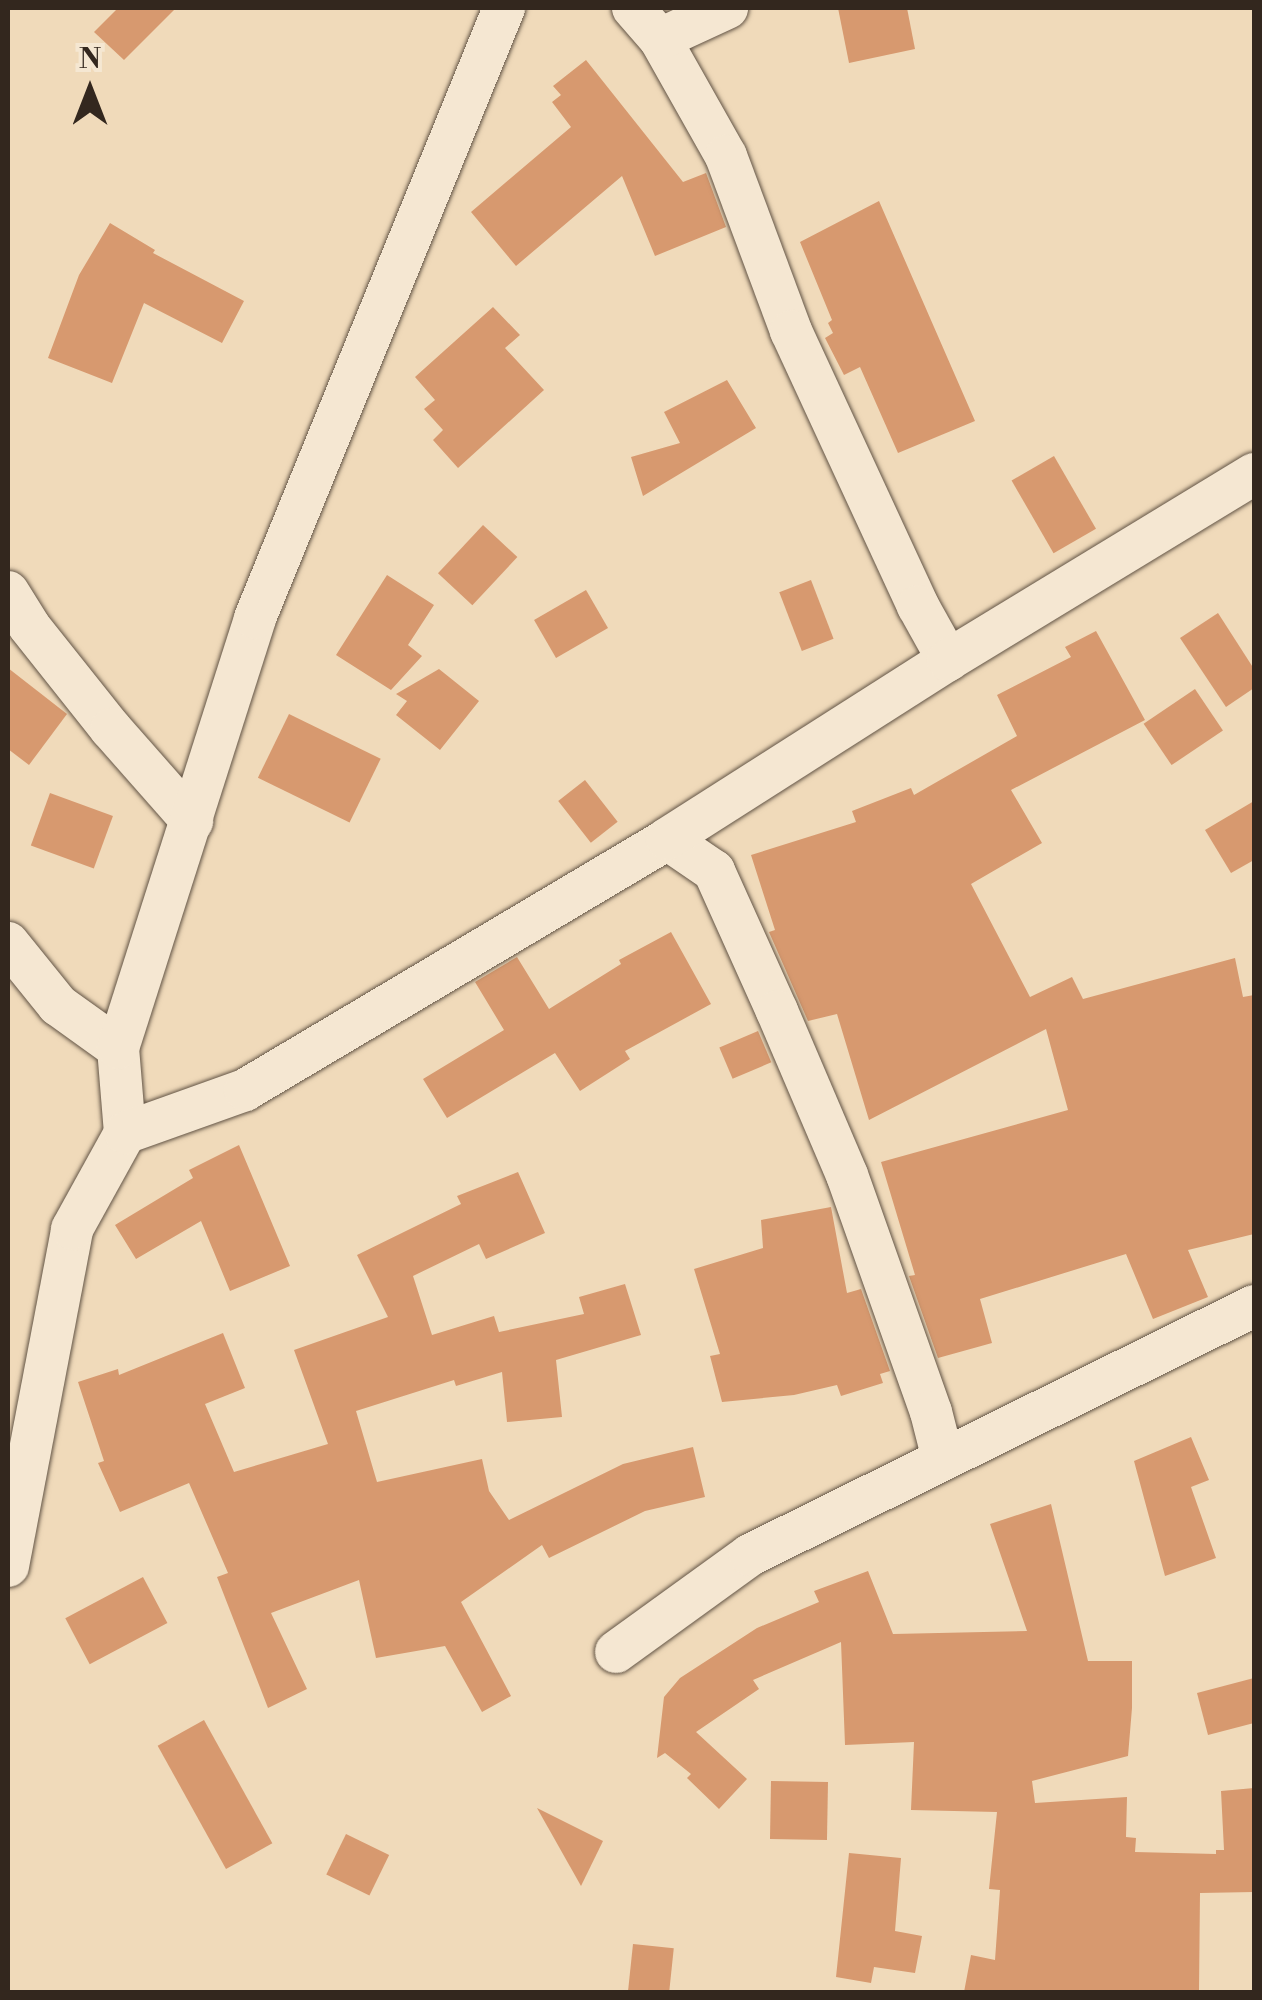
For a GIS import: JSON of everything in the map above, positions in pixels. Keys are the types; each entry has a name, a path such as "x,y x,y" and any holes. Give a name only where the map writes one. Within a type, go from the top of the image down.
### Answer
{"street":[{"path":"8,1566 72,1229 125,1133 118,1048 255,618 504,8"},
{"path":"632,8 660,39 726,156 791,330 918,606 948,660"},
{"path":"660,39 727,8"},
{"path":"125,1133 245,1090 666,839 948,660 1254,474"},
{"path":"8,592 111,729 192,821"},
{"path":"666,839 714,871 769,993 847,1176 931,1412 942,1460"},
{"path":"8,943 58,1006 118,1048"},
{"path":"616,1652 750,1555 1254,1306"}],"building":[{"path":"118,8 176,8 124,60 94,32"},
{"path":"838,8 907,8 915,49 849,63"},
{"path":"586,60 683,182 706,173 726,227 655,256 622,176 516,266 471,212 571,127 552,102 561,95 553,86"},
{"path":"879,201 975,421 898,453 860,367 844,375 825,338 833,333 828,323 832,320 800,242"},
{"path":"110,223 155,250 153,253 244,301 222,343 144,303 112,383 48,358 79,275"},
{"path":"493,307 520,335 505,348 544,390 458,468 433,440 443,430 424,409 435,400 415,377"},
{"path":"727,380 756,428 643,496 631,457 680,443 664,412"},
{"path":"1054,456 1096,529 1054,553 1012,480"},
{"path":"483,525 517,557 472,605 438,573"},
{"path":"387,575 434,605 408,645 422,656 391,690 336,655"},
{"path":"811,580 834,639 802,651 779,592"},
{"path":"586,590 608,628 556,658 534,620"},
{"path":"1218,613 1254,669 1254,688 1226,707 1180,638"},
{"path":"1096,631 1145,720 1011,790 1042,843 971,884 1030,997 1072,977 1083,999 1235,958 1243,997 1254,995 1254,1234 1188,1250 1208,1297 1153,1319 1126,1254 980,1299 992,1343 938,1358 909,1276 915,1275 881,1162 1068,1110 1046,1029 869,1120 837,1014 808,1021 769,932 775,930 751,855 856,822 852,811 911,788 914,795 1017,736 997,695 1071,657 1065,647"},
{"path":"8,668 67,714 29,765 8,749"},
{"path":"439,669 479,701 440,750 396,715 407,701 396,694"},
{"path":"1195,689 1223,730 1172,765 1144,724"},
{"path":"289,714 381,759 350,823 258,778"},
{"path":"585,780 618,822 591,843 558,801"},
{"path":"50,793 113,816 94,869 31,846"},
{"path":"1254,801 1254,860 1231,873 1205,830"},
{"path":"671,932 711,1004 625,1051 630,1059 580,1091 555,1053 447,1118 423,1079 504,1030 475,982 517,957 549,1009 621,964 619,960"},
{"path":"758,1031 771,1062 733,1079 719,1047"},
{"path":"239,1145 290,1266 230,1291 201,1221 136,1259 115,1225 193,1178 189,1170"},
{"path":"518,1172 545,1233 486,1259 479,1244 413,1276 432,1335 494,1316 499,1332 584,1314 579,1297 625,1284 641,1335 556,1360 562,1417 507,1422 502,1372 456,1386 454,1380 356,1411 377,1482 482,1459 489,1491 509,1520 623,1464 693,1447 705,1497 645,1511 549,1558 542,1545 461,1602 511,1696 482,1712 445,1646 376,1658 359,1580 271,1613 307,1689 268,1708 217,1577 228,1573 189,1483 120,1512 98,1463 104,1461 78,1382 118,1369 119,1375 223,1333 245,1388 205,1404 234,1472 328,1444 294,1350 388,1317 357,1255 461,1204 457,1196"},
{"path":"831,1207 847,1293 861,1289 890,1371 880,1374 883,1383 841,1396 837,1385 794,1395 722,1402 710,1356 720,1354 694,1269 763,1248 761,1220"},
{"path":"1191,1437 1209,1480 1191,1487 1216,1558 1165,1576 1134,1461"},
{"path":"1051,1504 1088,1661 1132,1661 1132,1708 1128,1756 1032,1781 1035,1803 1127,1797 1126,1837 1136,1838 1135,1852 1216,1854 1216,1850 1224,1850 1221,1791 1254,1788 1254,1892 1200,1893 1199,1992 964,1992 971,1955 995,1960 1000,1890 989,1889 997,1812 911,1810 914,1742 845,1745 841,1642 753,1680 759,1689 696,1732 747,1779 719,1809 687,1778 691,1774 665,1753 657,1758 664,1697 680,1678 757,1628 819,1602 814,1591 868,1571 893,1634 1027,1631 990,1524"},
{"path":"143,1577 167,1623 90,1664 65,1618"},
{"path":"1254,1678 1254,1723 1208,1735 1197,1693"},
{"path":"204,1720 272,1843 226,1869 158,1746"},
{"path":"771,1781 828,1782 827,1840 770,1839"},
{"path":"537,1808 603,1841 581,1886"},
{"path":"346,1834 389,1855 369,1895 326,1874"},
{"path":"849,1853 901,1858 895,1931 922,1936 915,1973 874,1967 871,1983 836,1977"},
{"path":"633,1944 674,1948 669,1992 628,1992"}]}
